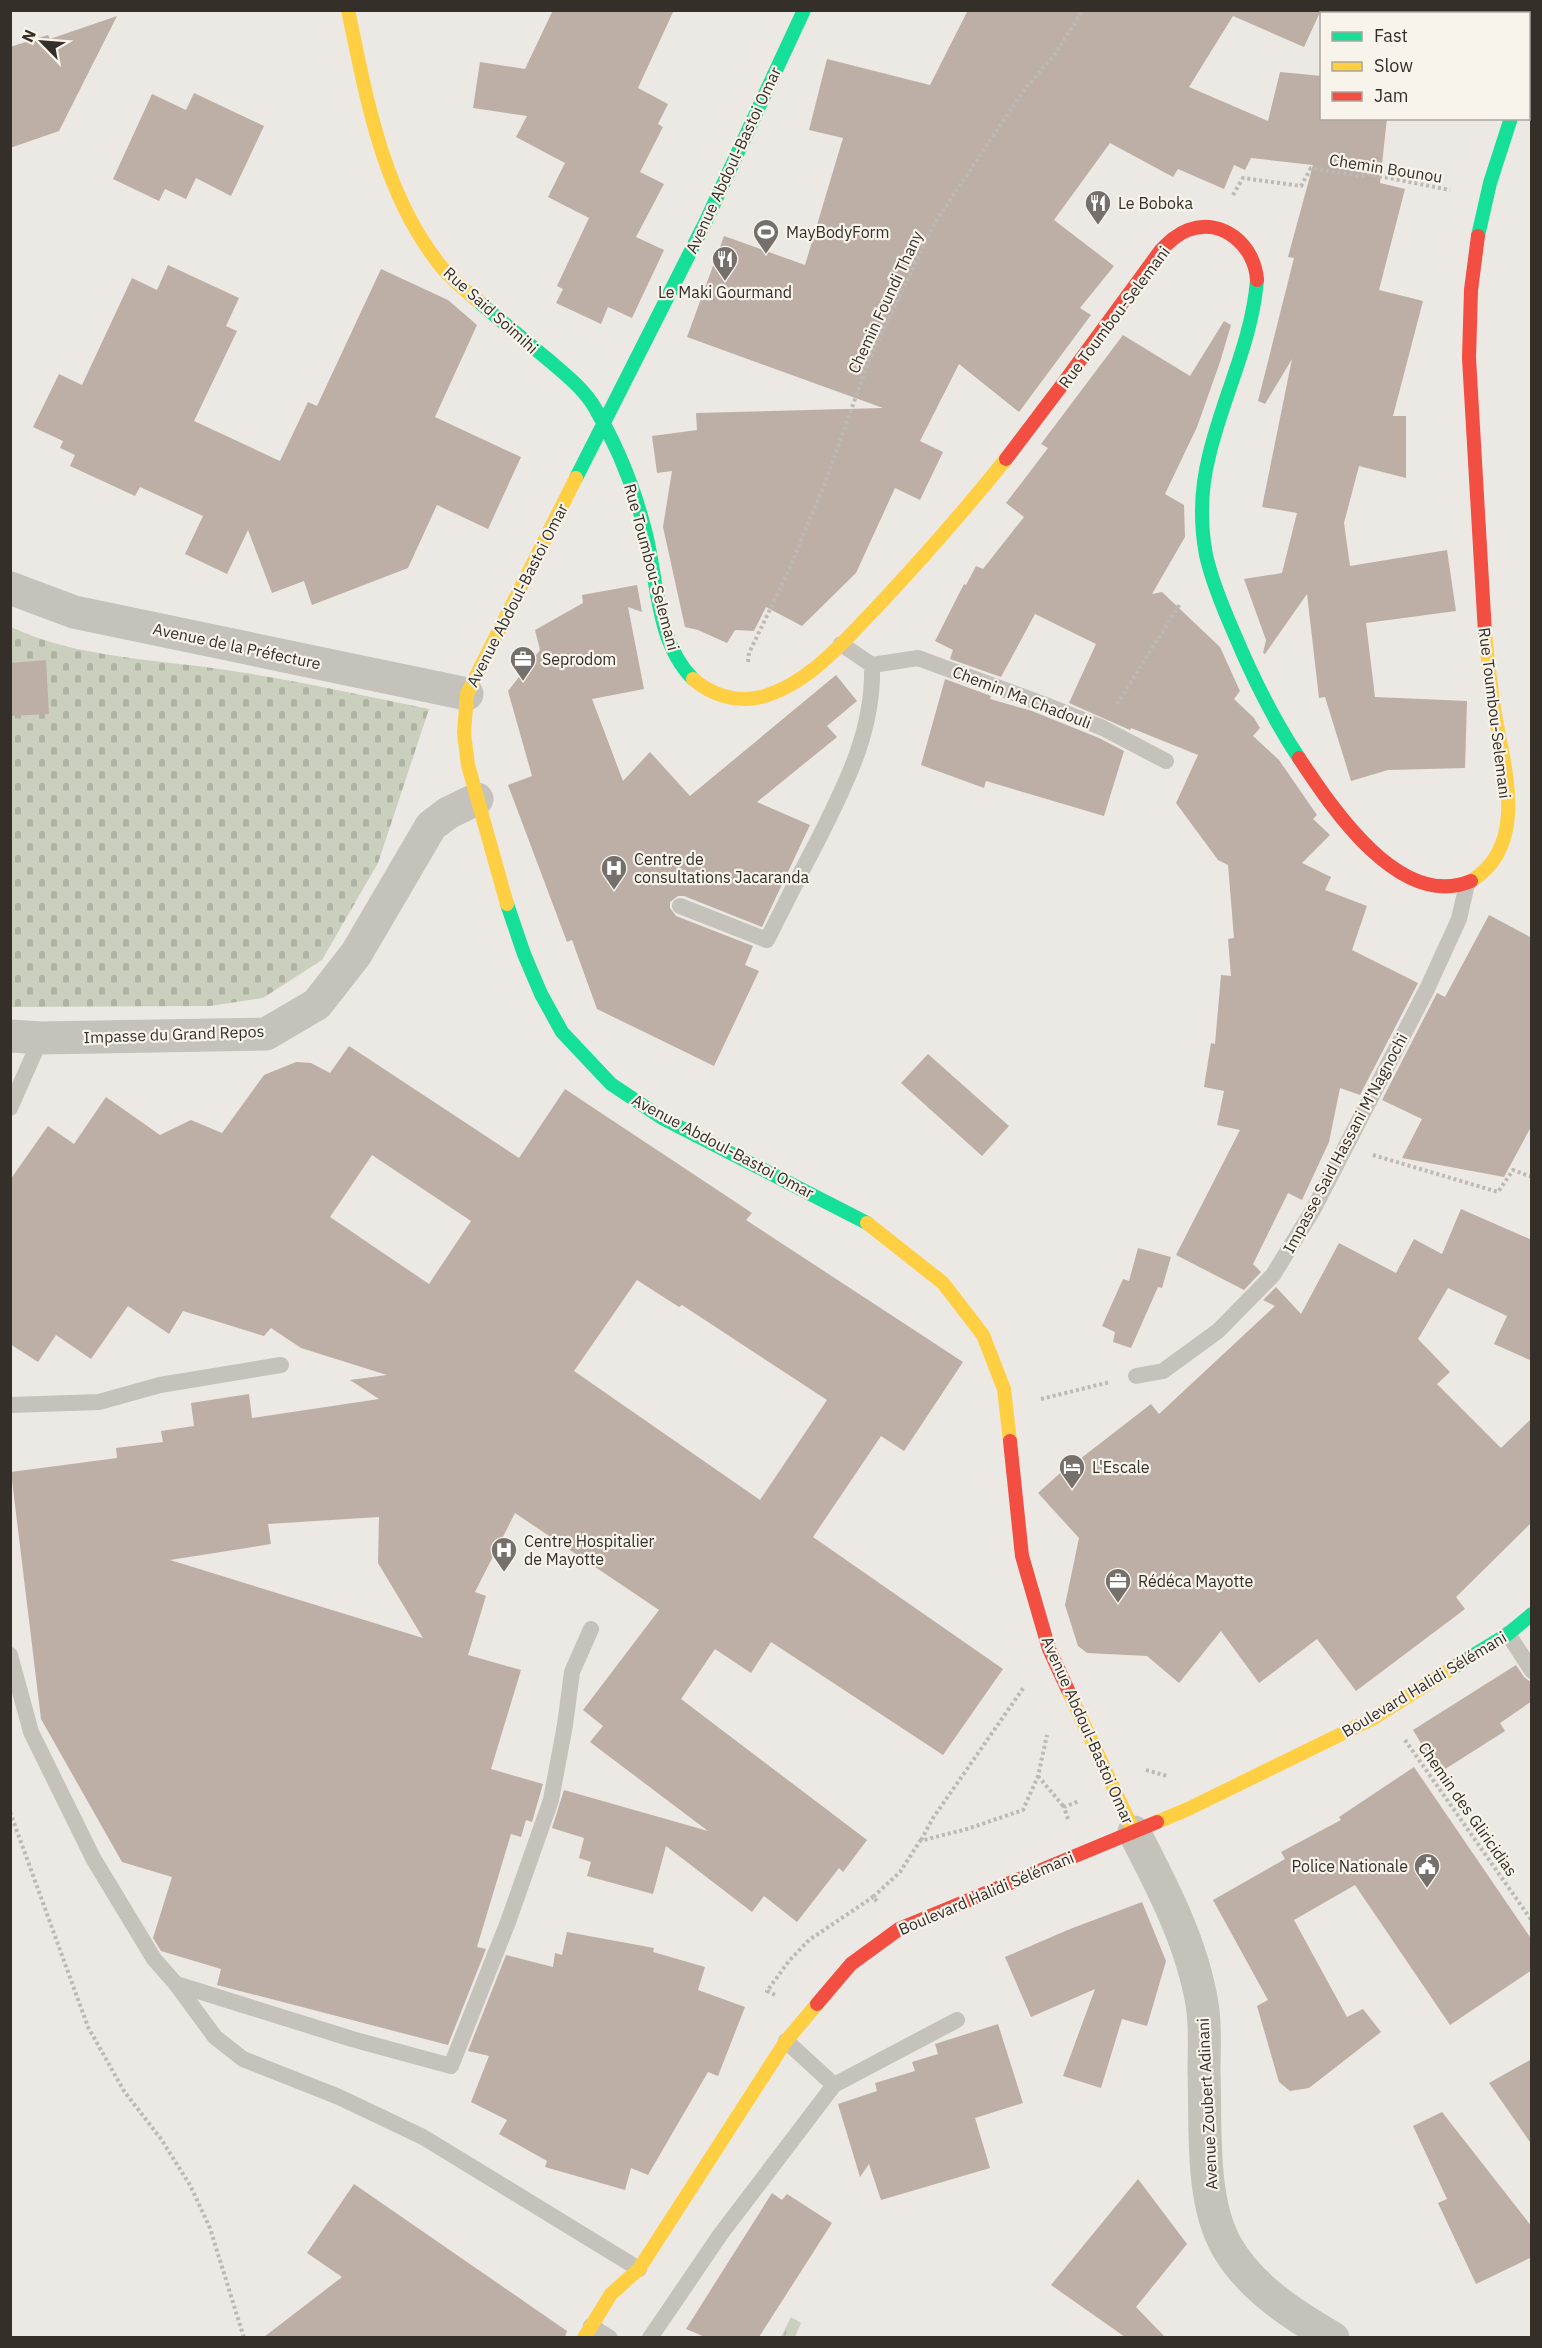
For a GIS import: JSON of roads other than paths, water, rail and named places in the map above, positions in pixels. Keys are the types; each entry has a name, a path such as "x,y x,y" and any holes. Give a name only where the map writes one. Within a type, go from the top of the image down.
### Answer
{"street":[{"name":"Rue Said Soimihi","path":"348,10 380,149 411,223 446,272 587,394 604,424"},
{"name":"Avenue Abdoul-Bastoi Omar","path":"804,10 705,223 466,694 464,733 468,765 500,884 524,954 541,994 562,1032 582,1055 611,1084 662,1118 869,1224 943,1283 983,1335 1004,1389 1022,1556 1049,1649 1134,1832"},
{"name":"Rue Toumbou-Selemani","path":"604,424 628,477 641,516 660,611 677,661 700,687 717,695 743,700 770,695 808,673 841,644 922,559 1041,415 1161,250 1177,235 1196,227 1214,227 1228,232 1245,246 1253,258 1257,275 1248,331 1210,451 1204,486 1204,537 1210,570 1221,603 1252,675 1289,742 1314,782 1346,821 1374,852 1409,877 1431,887 1454,888 1467,884 1481,876 1499,853 1506,835 1508,801 1484,627 1468,350 1471,282 1480,221 1492,172 1510,120"},
{"name":"Avenue de la Préfecture","path":"10,588 74,612 466,694"},
{"name":"Impasse du Grand Repos","path":"26,1037 266,1034 317,1004 356,954 431,826 448,813 477,799"},
{"name":"Boulevard Halidi Sélémani","path":"587,2332 611,2294 639,2269 786,2041 851,1964 899,1929 1188,1809 1264,1773 1384,1710 1508,1635 1532,1614"},
{"name":"Avenue Zoubert Adinani","path":"1134,1832 1171,1905 1189,1954 1203,2005 1208,2179 1215,2218 1226,2247 1244,2271 1283,2307 1333,2337"}],"lane":[{"path":"680,906 766,940 850,777 861,746 873,690 872,665 841,644"},
{"name":"Chemin Ma Chadouli","path":"872,665 918,658 1103,728 1166,761"},
{"name":"Impasse Said Hassani M'Nagnochi","path":"1136,1376 1163,1371 1218,1331 1273,1275 1313,1210 1427,989 1458,919 1467,884"},
{"path":"10,1107 26,1037"},
{"path":"10,1405 99,1402 160,1385 281,1365"},
{"path":"176,1984 352,2039 451,2066 508,1922 551,1800 572,1672 591,1629"},
{"path":"1508,1635 1532,1671"},
{"path":"10,1655 31,1732 93,1858 154,1959 176,1984 215,2037 243,2059 339,2097 423,2137 639,2269"},
{"path":"650,2337 720,2235 834,2085 957,2020"},
{"path":"786,2041 834,2085"},
{"path":"587,2332 610,2337"}],"place":[{"name":"Le Boboka","path":"1098,226"},
{"name":"MayBodyForm","path":"766,255"},
{"name":"Le Maki Gourmand","path":"725,282"},
{"name":"Seprodom","path":"523,682"},
{"name":"Centre de consultations Jacaranda","path":"614,891"},
{"name":"L'Escale","path":"1072,1490"},
{"name":"Centre Hospitalier de Mayotte","path":"504,1573"},
{"name":"Rédéca Mayotte","path":"1118,1604"},
{"name":"Police Nationale","path":"1427,1889"}]}
